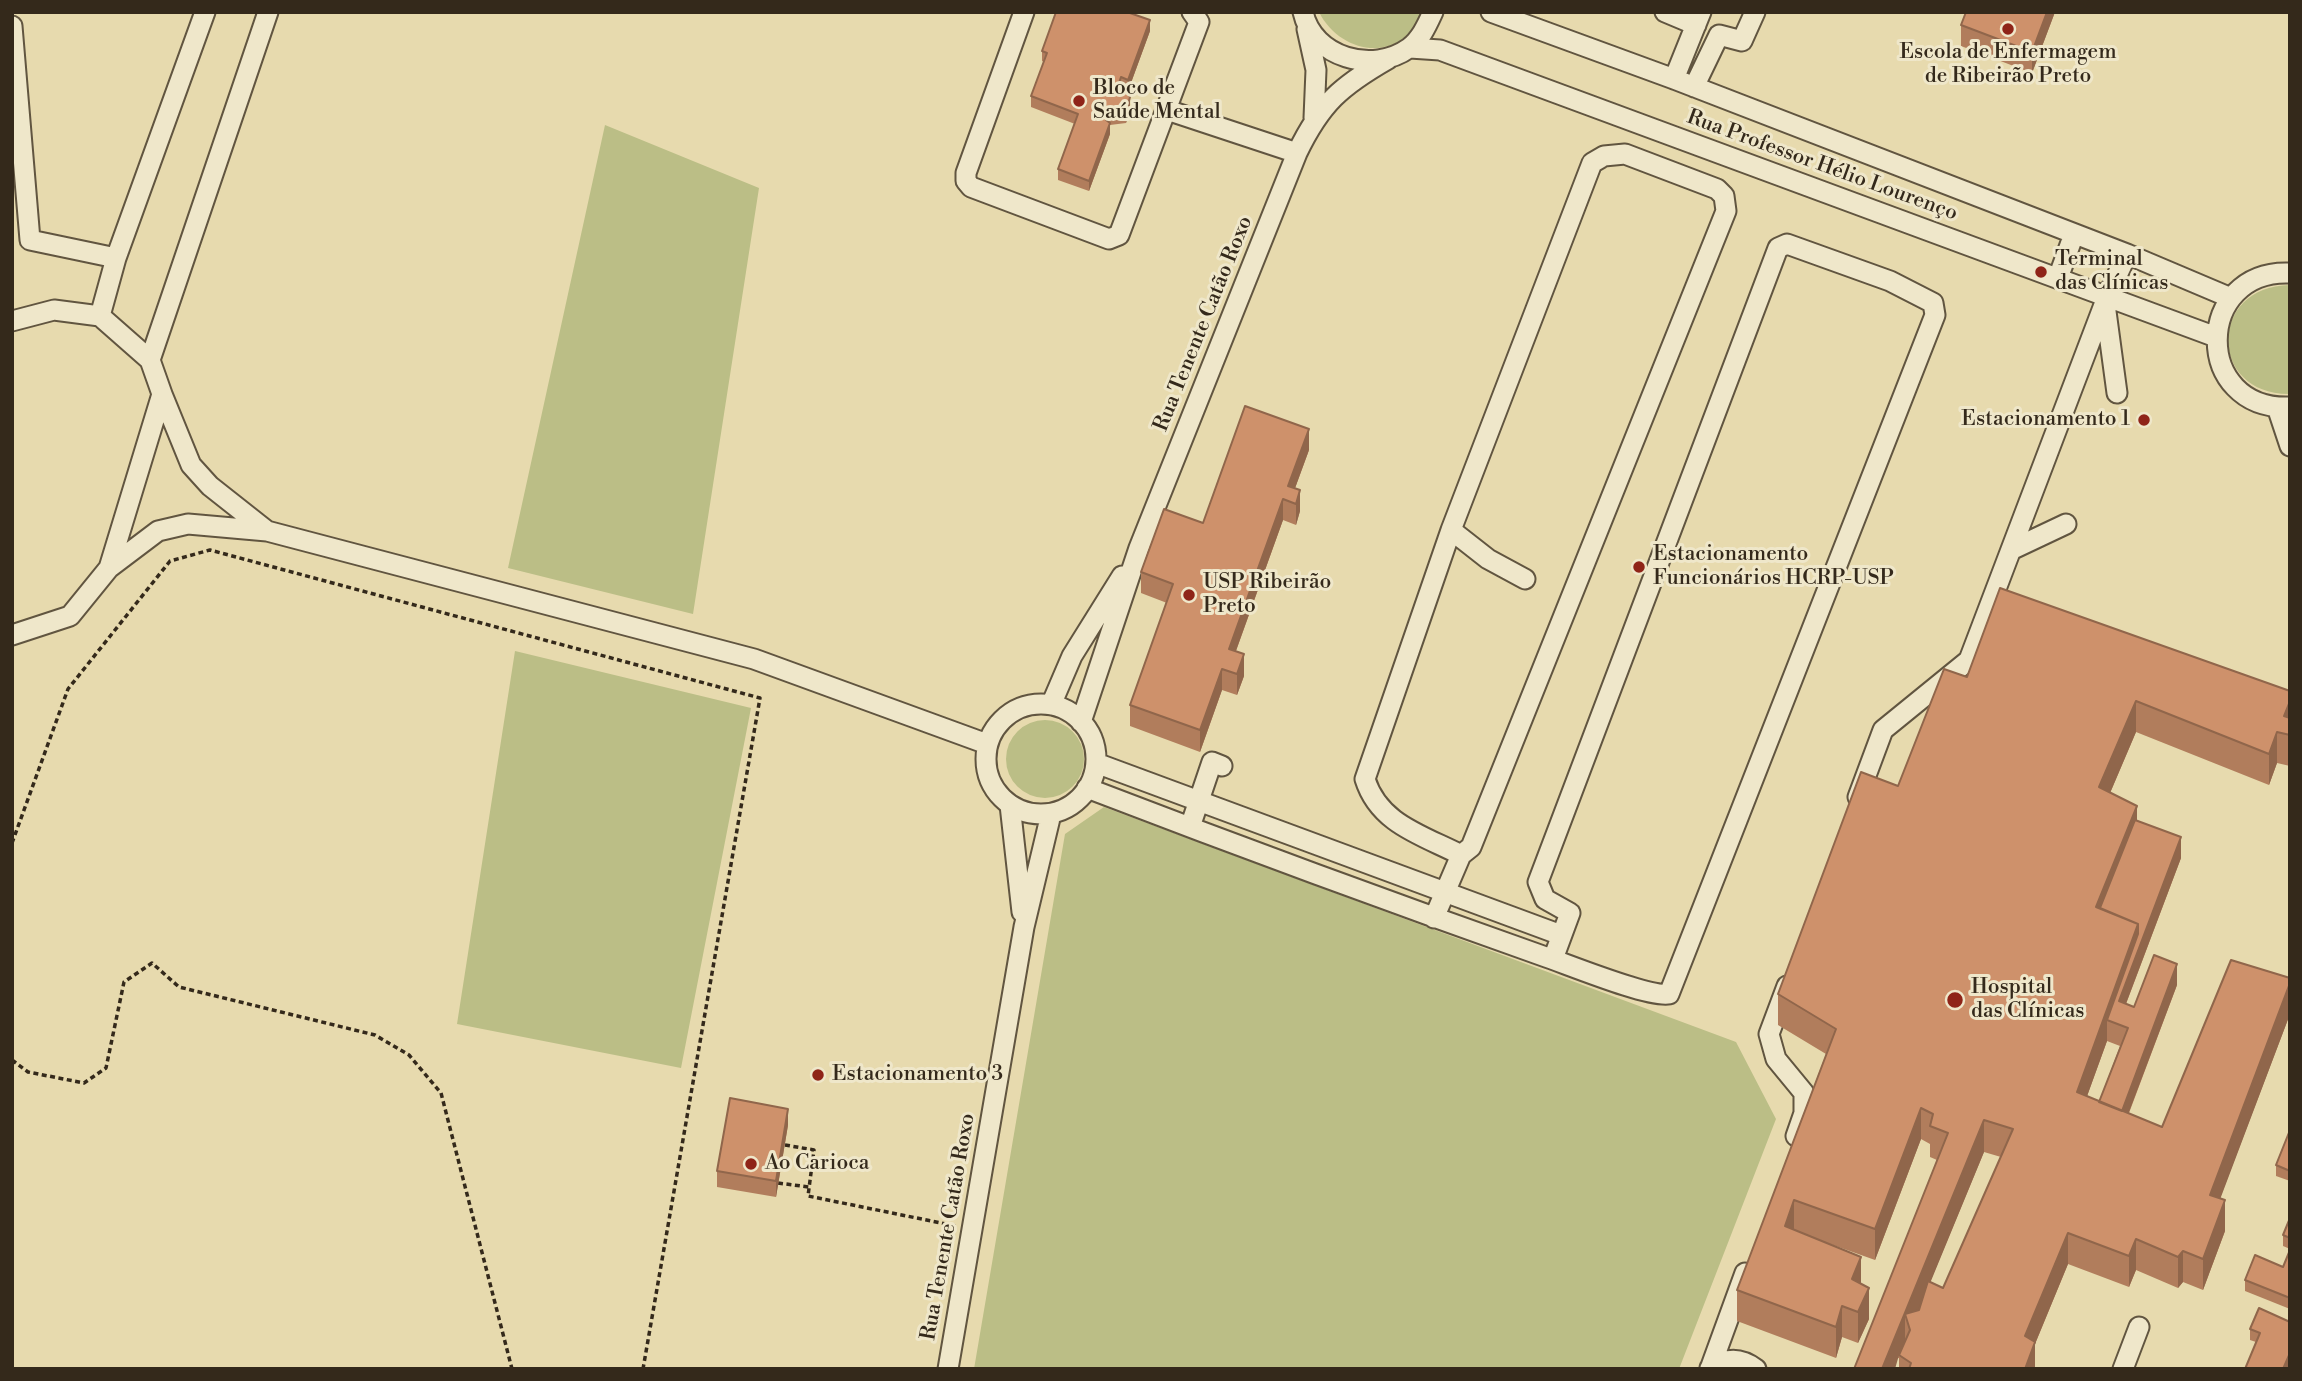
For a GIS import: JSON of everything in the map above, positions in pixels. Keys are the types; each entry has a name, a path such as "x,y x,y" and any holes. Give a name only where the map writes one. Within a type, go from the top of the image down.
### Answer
{"street":[{"path":"100,316 116,258 205,12"},
{"path":"150,360 268,12"},
{"path":"1024,12 966,173 966,181 971,187 1114,238 1119,235 1199,23 1192,12"},
{"path":"1410,48 1424,32 1433,12"},
{"name":"Rua Professor Hélio Lourenço","path":"1491,12 1694,86 2127,254 2231,298"},
{"path":"1665,12 1698,19 1674,79"},
{"path":"1694,86 1719,34 1742,41 1755,12"},
{"path":"1304,17 1320,42 1340,56 1363,62 1388,59"},
{"name":"Rua Tenente Catão Roxo","path":"1304,17 1316,70 1314,118"},
{"path":"12,26 30,240 116,258"},
{"name":"Rua Tenente Catão Roxo","path":"1081,722 1139,548 1297,153 1314,118 1335,94 1388,59 1410,48"},
{"name":"Rua Professor Hélio Lourenço","path":"1410,48 1440,50 2058,278 2106,300 2216,337"},
{"path":"1167,110 1297,153"},
{"path":"1434,918 1461,855 1471,848 1726,211 1724,196 1717,189 1625,154 1604,156 1592,163 1451,530 1365,779 1371,798 1380,810 1414,832 1461,855"},
{"path":"2058,278 2074,234"},
{"path":"1087,788 1356,891 1553,959 1627,984 1669,995 1935,315 1933,303 1890,281 1821,256 1787,244 1778,248 1538,882 1545,899 1570,913 1553,959"},
{"path":"1850,819 1883,730 1969,660 2106,300 2127,254"},
{"path":"2290,257 2283,273 2251,282 2231,298 2220,316 2216,337 2219,360 2229,380 2246,396 2283,407 2290,446"},
{"path":"2106,300 2117,393"},
{"path":"12,321 54,310 100,316 150,360 191,465 210,486 267,531"},
{"path":"109,568 162,394"},
{"path":"12,635 70,616 109,568 158,531 188,524 267,531 754,659 987,744"},
{"path":"2011,550 2066,524"},
{"path":"1451,530 1488,559 1525,579"},
{"name":"Rua Tenente Catão Roxo","path":"1051,705 1072,656 1139,548"},
{"path":"1030,705 1051,705 1067,711 1081,722 1090,734 1096,762 1087,788 1078,800 1051,814 1023,812 997,794 989,779 985,762 987,744 996,726 1011,712 1030,705"},
{"path":"1096,762 1561,935"},
{"path":"1190,827 1212,762 1222,766"},
{"name":"Rua Tenente Catão Roxo","path":"1010,805 1024,928"},
{"name":"Rua Tenente Catão Roxo","path":"948,1369 1024,928 1051,814"},
{"path":"1271,859 1280,832"},
{"path":"1304,871 1315,844"},
{"path":"1356,891 1366,863"},
{"path":"1790,1153 1804,1114 1804,1093 1776,1059 1769,1034 1793,971"},
{"path":"1710,1368 1751,1256"},
{"path":"2123,1369 2139,1327"},
{"path":"1710,1368 1724,1360 1744,1360 1756,1369"}],"path":[{"path":"12,843 68,689 170,561 210,550 760,698 643,1369"},
{"path":"12,1060 28,1072 84,1083 106,1068 124,982 152,963 179,986 375,1035 409,1055 441,1093 512,1369"},
{"path":"785,1145 814,1150 808,1196 972,1229"},
{"path":"778,1183 809,1187"}],"green space":[{"path":"1319,12 1422,12 1413,29 1401,40 1372,48 1356,45 1342,38 1329,27"},
{"path":"605,125 759,188 693,614 508,568"},
{"path":"2290,285 2290,394 2263,390 2244,378 2232,360 2228,340 2232,320 2243,303 2263,290"},
{"path":"515,651 751,708 681,1068 457,1024"},
{"path":"1045,720 1060,723 1072,732 1081,744 1084,759 1081,774 1072,786 1060,795 1045,798 1030,795 1018,786 1009,774 1006,759 1009,744 1018,732 1030,723"},
{"path":"1104,807 1736,1042 1776,1119 1679,1369 974,1369 1065,834"}],"building":[{"name":"Bloco de Saúde Mental","path":"1056,12 1127,12 1150,20 1128,80 1121,77 1119,83 1130,97 1126,112 1108,114 1106,120 1110,123 1089,181 1058,169 1078,114 1031,96 1047,53 1042,51"},
{"path":"1966,12 2047,12 2032,52 1961,25"},
{"path":"1245,406 1309,429 1288,486 1300,490 1296,504 1283,499 1229,649 1244,654 1237,674 1222,669 1200,730 1130,705 1173,584 1141,572 1164,509 1203,523"},
{"name":"Hospital das Clínicas","path":"2000,588 2290,691 2290,701 2284,716 2290,718 2290,735 2277,732 2269,754 2136,701 2099,787 2137,806 2096,907 2138,924 2077,1092 2162,1127 2231,960 2290,978 2290,983 2210,1195 2225,1200 2203,1259 2183,1251 2178,1257 2136,1239 2129,1256 2068,1233 2025,1336 2035,1342 2025,1369 1909,1369 1911,1363 1899,1355 1910,1330 1905,1314 1919,1310 1928,1281 1943,1288 2013,1129 1984,1120 1882,1369 1854,1369 1948,1133 1930,1126 1933,1114 1921,1108 1875,1229 1794,1200 1785,1226 1861,1257 1852,1279 1869,1288 1858,1312 1842,1306 1836,1327 1737,1290 1836,1029 1778,994 1861,772 1898,786 1944,669 1967,677"},
{"path":"2135,820 2181,837 2119,1001 2134,1007 2154,955 2177,964 2122,1111 2099,1102 2128,1028 2107,1020 2138,934 2138,924 2100,908"},
{"name":"Ao Carioca","path":"730,1098 788,1109 776,1181 717,1171"},
{"path":"2290,1130 2290,1171 2276,1165"},
{"path":"2290,1218 2290,1238 2283,1235"},
{"path":"2290,1250 2290,1298 2245,1280 2255,1255 2283,1267"},
{"path":"2259,1308 2290,1322 2290,1353 2283,1369 2245,1369 2260,1333 2250,1329"}],"place":[{"name":"Escola de Enfermagem de Ribeirão Preto","path":"2008,29"},
{"name":"Bloco de Saúde Mental","path":"1079,101"},
{"name":"Terminal das Clínicas","path":"2041,272"},
{"name":"Estacionamento 1","path":"2144,420"},
{"name":"Estacionamento Funcionários HCRP-USP","path":"1639,567"},
{"name":"USP Ribeirão Preto","path":"1189,595"},
{"name":"Hospital das Clínicas","path":"1955,1000"},
{"name":"Estacionamento 3","path":"818,1075"},
{"name":"Ao Carioca","path":"751,1164"}]}
